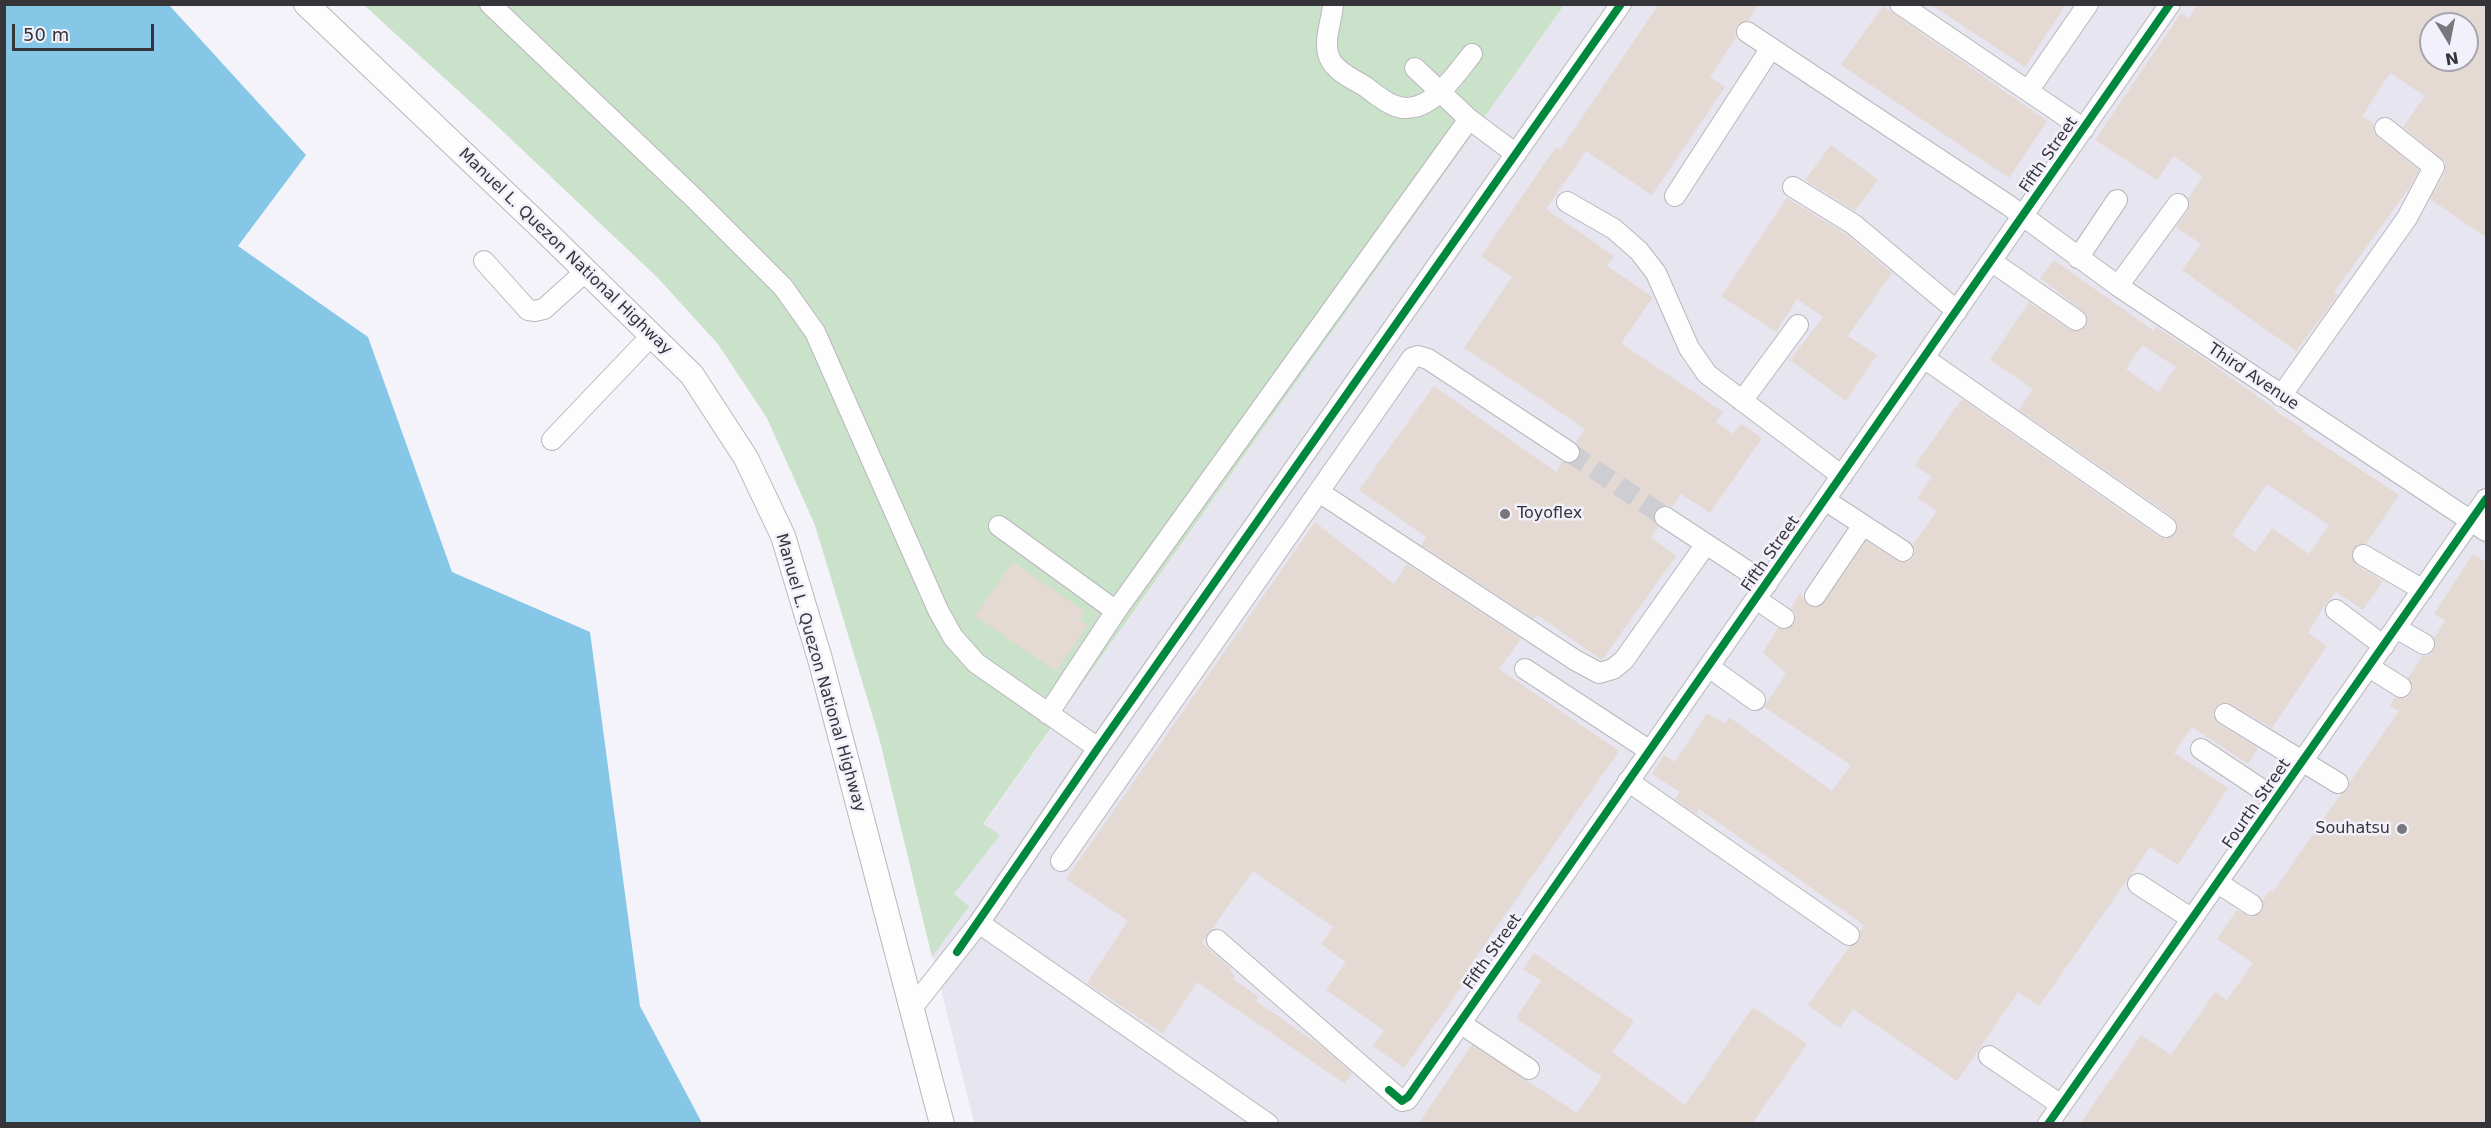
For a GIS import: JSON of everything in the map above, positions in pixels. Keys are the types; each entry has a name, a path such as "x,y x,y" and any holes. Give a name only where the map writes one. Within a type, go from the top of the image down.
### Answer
{"main road":[{"name":"Manuel L. Quezon National Highway","path":"306,4 692,375 746,458 783,536 820,659 942,1124"}],"street":[{"path":"490,4 695,199 783,287 815,332 938,610 953,637 976,663 1098,748"},
{"path":"1334,4 1327,48 1330,59 1339,69 1393,105 1405,108 1414,107 1440,93 1472,54"},
{"path":"912,1008 979,922 1098,748 1621,4"},
{"path":"1900,4 2084,129"},
{"path":"2028,91 2088,4"},
{"name":"Fifth Street","path":"1217,940 1402,1101 1407,1100 2170,4"},
{"name":"Third Avenue","path":"1747,32 2008,205 2118,286 2479,527"},
{"path":"1676,196 1771,48"},
{"path":"1415,68 1469,119 1516,154"},
{"path":"1048,714 1116,611 1469,119"},
{"path":"2281,396 2406,218 2434,167 2385,128"},
{"path":"1793,187 1853,224 1957,311"},
{"path":"2078,258 2117,200"},
{"path":"1567,202 1614,229 1639,252 1656,273 1689,348 1707,374 1842,476"},
{"path":"2118,286 2178,204"},
{"path":"484,261 528,310 535,311 544,309 586,271"},
{"path":"1991,261 2076,320"},
{"path":"1742,401 1798,325"},
{"path":"552,440 652,335"},
{"path":"1061,861 1408,362 1418,356 1428,359 1569,452"},
{"path":"1924,358 2166,527"},
{"path":"1319,492 1575,660 1599,673 1613,669 1624,660 1706,544"},
{"name":"Fourth Street","path":"2048,1124 2423,590 2479,527 2487,499"},
{"path":"1825,500 1903,551"},
{"path":"1665,517 1706,544 1761,592 1784,618"},
{"path":"1815,596 1863,525"},
{"path":"999,526 1116,611"},
{"path":"2363,555 2423,590"},
{"path":"2336,610 2384,646"},
{"path":"2396,628 2424,644"},
{"path":"1709,667 1755,700"},
{"path":"2369,667 2401,687"},
{"path":"1525,669 1650,751"},
{"path":"2225,714 2337,783"},
{"path":"2201,749 2276,800"},
{"path":"1628,781 1850,934"},
{"path":"2217,883 2252,905"},
{"path":"2138,884 2192,919"},
{"path":"979,922 1268,1124"},
{"path":"1460,1023 1529,1069"},
{"path":"1989,1056 2061,1105"}],"shaded area":[{"path":"397,4 1541,5 939,844 999,835 983,825 1564,5 2486,5 2486,1123 974,1123 879,737 815,525 767,418 718,344 658,278 493,122 384,24"}],"green space":[{"path":"364,5 1564,5 983,824 1000,835 954,894 969,906 932,957 879,737 815,525 767,418 718,344 658,278 493,122"}],"water":[{"path":"5,4 169,5 306,155 238,246 368,337 452,572 590,632 640,1006 702,1123 5,1123"}],"building":[{"path":"1659,4 1759,4 1748,20 1737,25 1736,37 1710,77 1725,87 1652,195 1586,151 1546,209 1614,256 1607,266 1653,297 1621,343 1723,412 1716,422 1733,434 1741,424 1762,438 1710,513 1681,494 1672,507 1665,505 1655,510 1653,517 1658,527 1651,538 1676,556 1602,660 1537,615 1534,619 1421,545 1426,537 1359,490 1434,386 1556,472 1562,462 1574,463 1579,458 1580,447 1576,442 1585,429 1464,348 1512,277 1481,256 1556,147 1560,150"},
{"path":"1930,4 2066,4 2025,67"},
{"path":"2198,4 2487,4 2487,238 2430,199 2445,173 2445,162 2403,127 2425,96 2390,73 2362,116 2374,124 2374,132 2378,137 2419,170 2409,188 2334,292 2338,295 2296,351 2182,270 2201,244 2176,227 2188,211 2190,205 2188,198 2203,177 2174,156 2157,180 2095,140 2181,13 2189,18"},
{"path":"1883,6 2047,121 2009,178 1841,65"},
{"path":"1831,145 1878,180 1855,211 1805,180"},
{"path":"1787,198 1846,234 1892,273 1848,336 1877,355 1846,401 1790,360 1823,317 1797,299 1776,332 1721,296"},
{"path":"2054,260 2154,331 2156,327 2199,355 2304,429 2302,431 2399,495 2366,544 2357,545 2351,554 2356,565 2383,581 2363,610 2336,592 2326,603 2308,633 2327,646 2272,728 2231,704 2220,703 2215,708 2213,714 2218,724 2258,748 2248,764 2192,727 2174,753 2228,788 2178,865 2150,847 2039,1006 2018,992 1957,1081 1853,1009 1840,1028 1808,1005 1849,947 1858,942 1864,925 1699,809 1696,814 1675,799 1680,792 1652,774 1664,755 1675,762 1707,713 1725,724 1729,717 1832,791 1851,765 1764,707 1786,674 1763,652 1778,628 1789,629 1794,624 1795,613 1791,608 1800,593 1809,606 1821,606 1866,541 1897,561 1908,562 1913,558 1915,551 1913,545 1937,511 1917,498 1932,477 1915,465 1962,399 2159,537 2166,539 2175,534 2178,527 2173,517 2019,410 2033,389 1990,360 2029,302 2070,330 2081,331 2086,326 2087,315 2040,278","holes":["2142,345 2176,367 2158,392 2126,369","2267,484 2329,525 2309,554 2272,528 2255,552 2232,535"]},
{"path":"1315,522 1394,584 1407,564 1521,639 1499,669 1619,751 1467,970 1471,973 1404,1068 1373,1046 1384,1030 1326,990 1346,962 1321,944 1333,927 1253,871 1202,943 1231,968 1229,971 1235,975 1233,979 1259,997 1256,1001 1321,1046 1352,1073 1345,1084 1197,982 1163,1034 1087,983 1128,921 1066,879"},
{"path":"2473,554 2487,563 2487,1124 2080,1124 2141,1035 2171,1055 2215,992 2227,1000 2253,963 2217,939 2237,910 2251,917 2262,912 2263,900 2270,890 2273,892 2341,794 2348,790 2350,782 2399,711 2390,706 2395,697 2406,698 2411,694 2413,687 2408,678 2422,656 2430,655 2435,649 2434,638 2445,621 2434,614"},
{"path":"1013,562 1085,612 1079,620 1088,625 1056,671 975,616"},
{"path":"1534,953 1634,1021 1612,1052 1685,1105 1753,1007 1807,1044 1752,1124 1418,1124 1472,1045 1577,1113 1602,1077 1516,1018 1541,981 1523,969"}],"tunnel":[{"path":"1569,452 1665,517"}],"cycle path":[{"path":"957,952 1621,4"},
{"path":"1389,1090 1402,1101 1408,1097 2170,4"},
{"path":"2048,1124 2486,499"}],"place":[{"name":"Toyoflex","path":"1505,514"},
{"name":"Souhatsu","path":"2402,829"}]}
